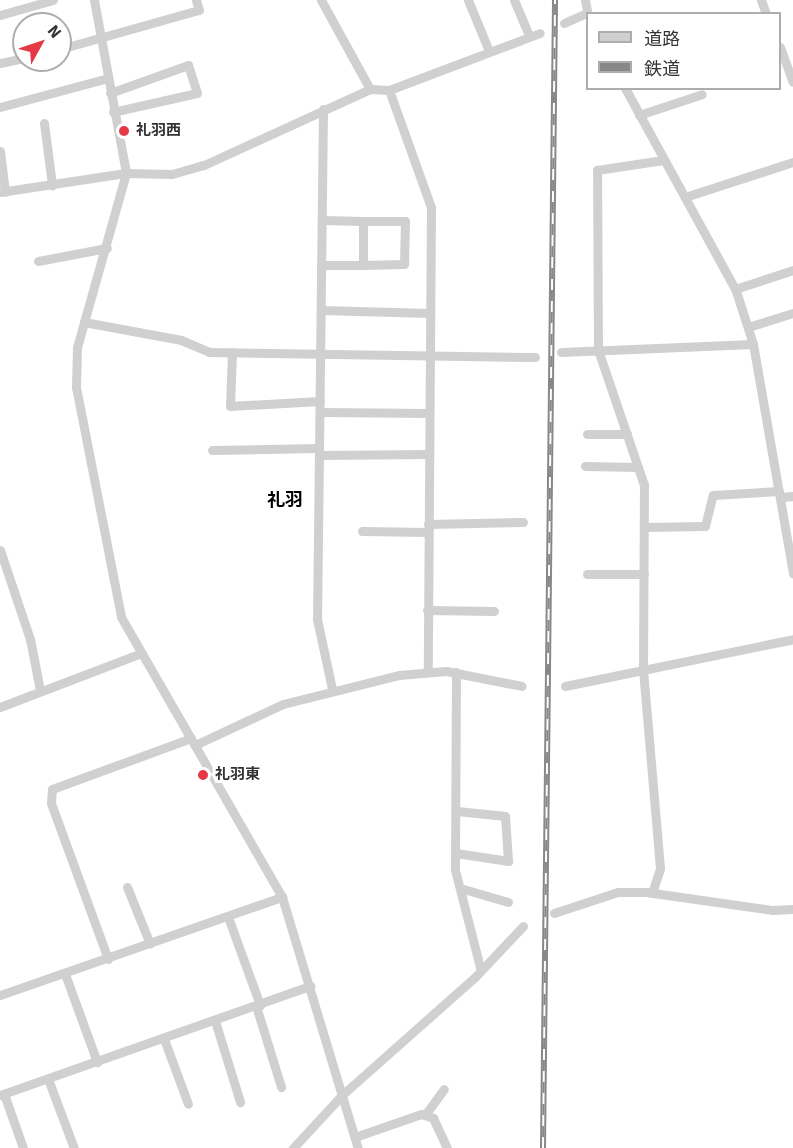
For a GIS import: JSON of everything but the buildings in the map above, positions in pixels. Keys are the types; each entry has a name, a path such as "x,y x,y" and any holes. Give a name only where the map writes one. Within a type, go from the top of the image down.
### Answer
{"street":[{"path":"0,15 53,0"},
{"path":"94,0 126,173 107,248 84,322 76,371 80,411 121,617 139,654 193,742 282,897 358,1148"},
{"path":"72,46 101,40 200,10 196,0"},
{"path":"321,0 370,89"},
{"path":"468,0 489,51"},
{"path":"514,0 529,36"},
{"path":"564,24 586,14"},
{"path":"0,151 2,192 126,173 172,174 204,165 370,89 389,90 540,33"},
{"path":"781,50 793,82"},
{"path":"110,93 188,64 197,93 113,112"},
{"path":"0,107 108,78"},
{"path":"389,90 431,207 428,671"},
{"path":"626,90 735,289 753,344 793,574"},
{"path":"639,115 702,94"},
{"path":"323,109 317,619 332,690"},
{"path":"44,123 52,185"},
{"path":"652,893 660,868 643,670 644,485 598,350 597,170 663,160"},
{"path":"685,197 793,162"},
{"path":"321,265 404,264 405,221 322,220"},
{"path":"363,221 363,265"},
{"path":"38,261 107,248"},
{"path":"735,289 793,270"},
{"path":"321,310 430,313"},
{"path":"747,327 793,313"},
{"path":"84,322 181,340 209,352 321,356 535,357"},
{"path":"561,352 753,344"},
{"path":"232,352 230,406 320,401"},
{"path":"320,412 429,413"},
{"path":"587,434 627,434"},
{"path":"212,450 429,454"},
{"path":"585,466 638,467"},
{"path":"644,527 705,526 713,495 780,494 793,496"},
{"path":"362,531 523,522"},
{"path":"0,550 30,639 40,690"},
{"path":"587,574 644,574"},
{"path":"427,610 494,611"},
{"path":"565,686 793,639"},
{"path":"0,707 139,654"},
{"path":"108,959 51,803 52,789 193,742 283,704 332,690 428,671 456,672 522,686"},
{"path":"456,672 456,853 460,888 481,970"},
{"path":"456,853 508,861 505,816 457,812"},
{"path":"127,887 150,944"},
{"path":"460,888 508,902"},
{"path":"554,913 618,892 652,893 772,910 793,909"},
{"path":"0,995 282,897"},
{"path":"228,916 258,1006 281,1087"},
{"path":"293,1148 342,1095 481,970 523,927"},
{"path":"65,974 97,1062"},
{"path":"23,1148 2,1095 310,986"},
{"path":"215,1021 240,1102"},
{"path":"164,1039 188,1104"},
{"path":"48,1079 74,1148"},
{"path":"355,1137 425,1115 444,1089"},
{"path":"425,1115 433,1118 447,1148"}],"railway":[{"path":"543,1148 555,0"}],"place":[{"name":"礼羽西","path":"124,131"},
{"name":"礼羽東","path":"203,775"}],"district":[{"name":"礼羽","path":"285,500"}]}
